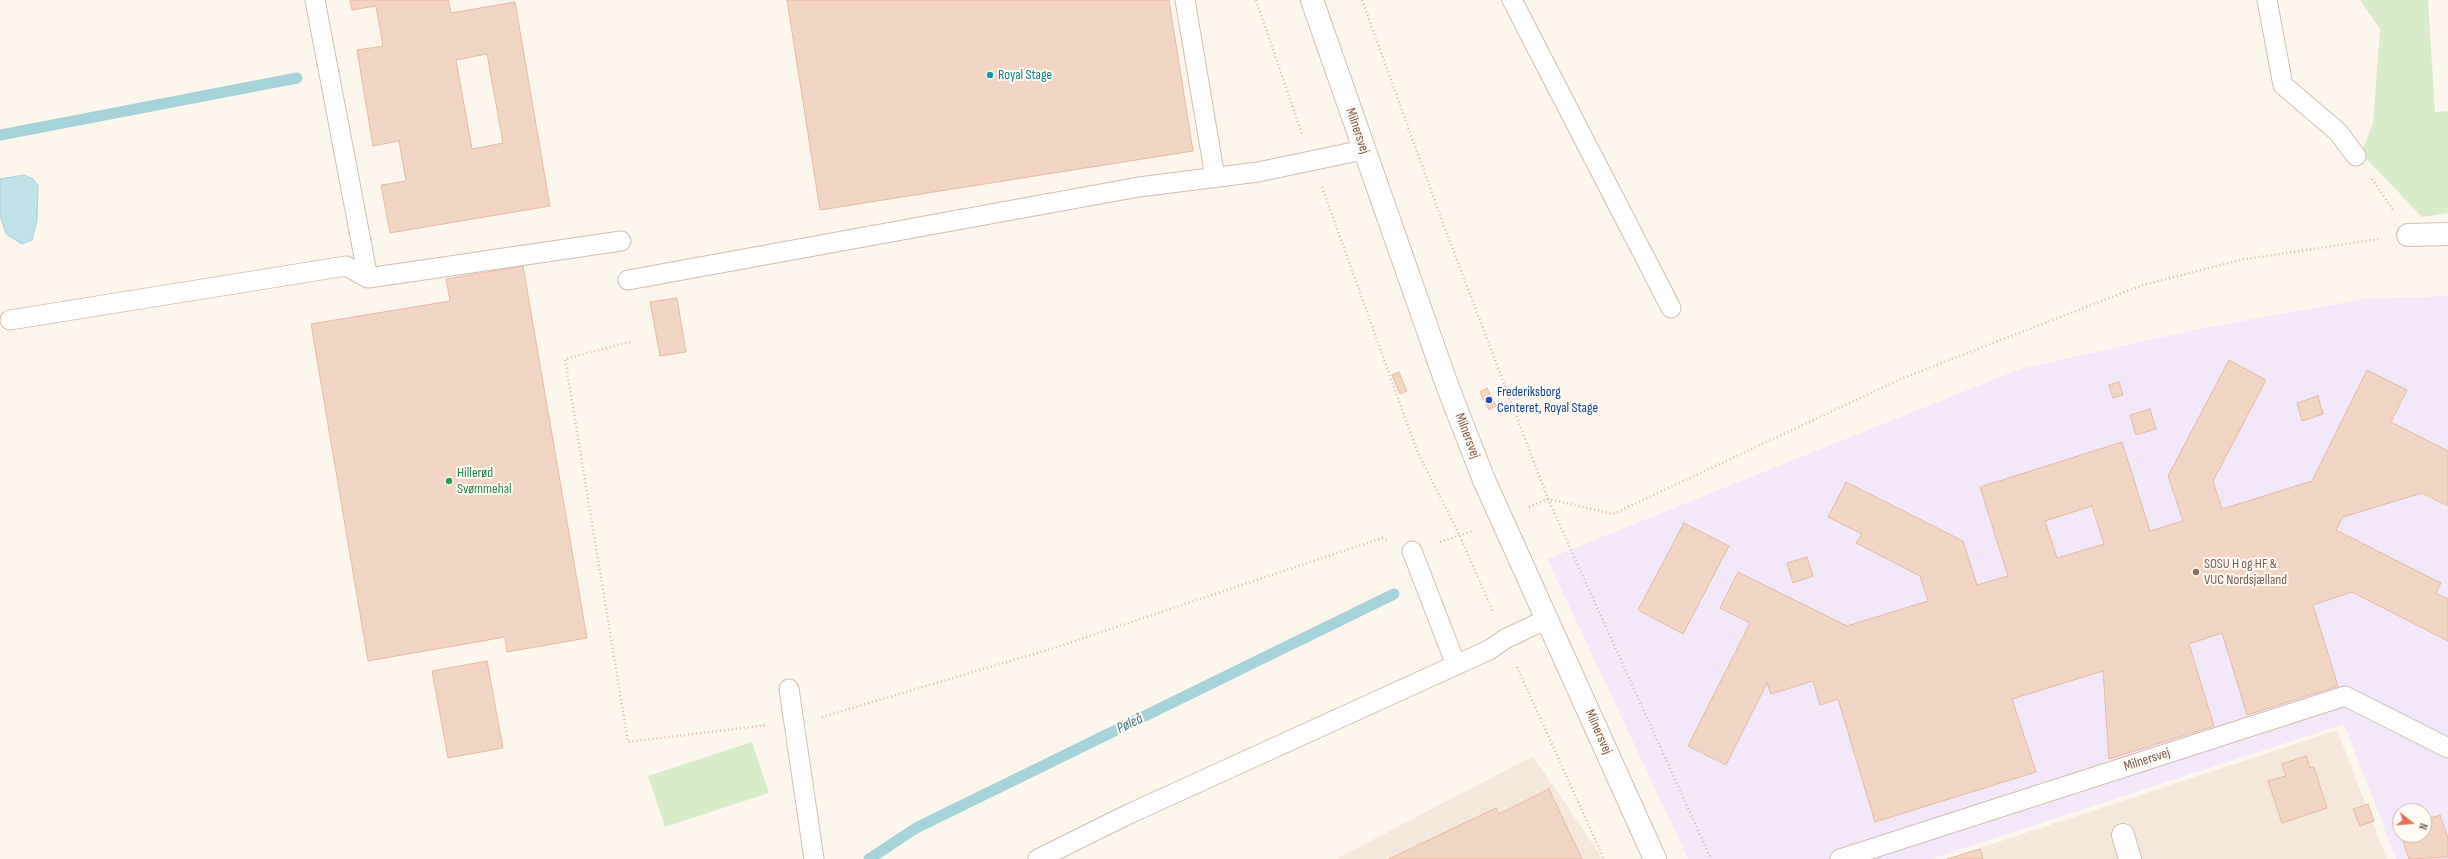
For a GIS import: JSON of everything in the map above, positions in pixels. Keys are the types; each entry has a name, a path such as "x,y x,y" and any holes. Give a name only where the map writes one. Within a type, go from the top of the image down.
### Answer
{"street":[{"name":"Milnersvej","path":"1312,0 1363,150 1447,385 1484,480 1655,859"},
{"path":"2408,235 2448,234"},
{"path":"2123,835 2130,859"}],"lane":[{"path":"315,0 368,278"},
{"path":"1185,0 1215,177"},
{"path":"1512,0 1671,308"},
{"path":"2267,0 2283,85 2338,132 2356,156"},
{"path":"628,280 1139,187 1258,172 1363,150"},
{"path":"10,320 346,266 368,278 621,241"},
{"path":"1412,551 1456,665"},
{"path":"1038,859 1131,814 1489,650 1505,639 1547,619"},
{"path":"789,689 793,725 814,859"},
{"name":"Milnersvej","path":"1840,859 2345,696 2448,748"}],"path":[{"path":"1256,0 1417,451 1460,536 1604,859"},
{"path":"1362,0 1444,226 1548,499 1711,859"},
{"path":"1548,499 1613,514 1903,378 2144,285 2240,260 2408,235 2389,203 2356,156"},
{"path":"630,342 565,359 628,742 763,725 793,725 1054,648 1382,538 1412,551 1460,536"}],"shaded area":[{"path":"2448,296 2448,859 2396,859 2344,724 1931,859 1688,859 1547,559 2020,369 2203,328 2365,299"},
{"path":"2337,730 2387,859 1947,859"},
{"path":"1533,756 1603,859 1336,859"}],"green space":[{"path":"2360,0 2428,0 2435,112 2448,111 2448,213 2422,217 2361,153 2373,124 2380,29"},
{"path":"752,742 769,793 665,827 648,776"}],"water":[{"path":"24,175 33,179 38,185 37,220 32,240 22,244 6,234 0,215 0,179"}],"building":[{"path":"350,0 448,0 451,13 515,2 550,206 390,233 381,185 406,181 399,141 373,146 357,50 383,46 376,6 352,10","holes":["487,54 503,143 472,149 456,60"]},
{"name":"Royal Stage","path":"787,0 1169,0 1193,151 820,210"},
{"name":"Hillerød Svømmehal","path":"523,266 587,638 507,652 505,637 368,661 311,324 450,301 446,279"},
{"path":"677,298 686,352 660,356 650,302"},
{"path":"2229,360 2266,380 2213,481 2222,509 2312,481 2367,370 2407,390 2391,422 2448,451 2448,506 2422,493 2343,517 2336,530 2441,583 2436,593 2448,599 2448,641 2352,592 2313,605 2338,686 2247,715 2222,633 2189,644 2214,726 2109,759 2103,671 2012,699 2036,772 1875,822 1838,699 1820,705 1813,681 1771,694 1767,683 1726,765 1688,746 1750,623 1720,608 1738,572 1847,626 1928,601 1920,576 1856,543 1862,534 1828,517 1846,482 1963,541 1977,585 2008,576 1980,487 2122,442 2150,531 2183,521 2168,476","holes":["2092,506 2104,544 2057,558 2045,521"]},
{"path":"1399,372 1407,391 1400,394 1392,375"},
{"path":"2119,382 2123,395 2113,398 2109,385"},
{"path":"1487,388 1496,406 1489,410 1480,392"},
{"path":"2318,396 2323,414 2302,421 2297,403"},
{"path":"2150,409 2156,429 2136,435 2130,415"},
{"path":"1684,523 1729,546 1683,634 1638,610"},
{"path":"1807,557 1813,576 1793,583 1787,563"},
{"path":"487,661 503,748 448,758 432,671"},
{"path":"2306,756 2310,768 2314,767 2327,808 2282,823 2268,781 2286,776 2282,764"},
{"path":"1549,789 1582,859 1389,859 1496,808 1499,814"},
{"path":"2368,804 2374,821 2360,826 2353,809"},
{"path":"2440,815 2448,838 2448,857 2409,859 2404,843 2432,843 2432,818"},
{"path":"1980,849 1983,859 1947,859"}],"waterway":[{"path":"0,135 297,78"},
{"name":"Pøleå","path":"869,859 916,828 1394,594"}],"place":[{"name":"Royal Stage","path":"990,75"},
{"name":"Frederiksborg Centeret, Royal Stage","path":"1489,400"},
{"name":"Hillerød Svømmehal","path":"449,481"},
{"name":"SOSU H og HF & VUC Nordsjælland","path":"2196,572"}]}
